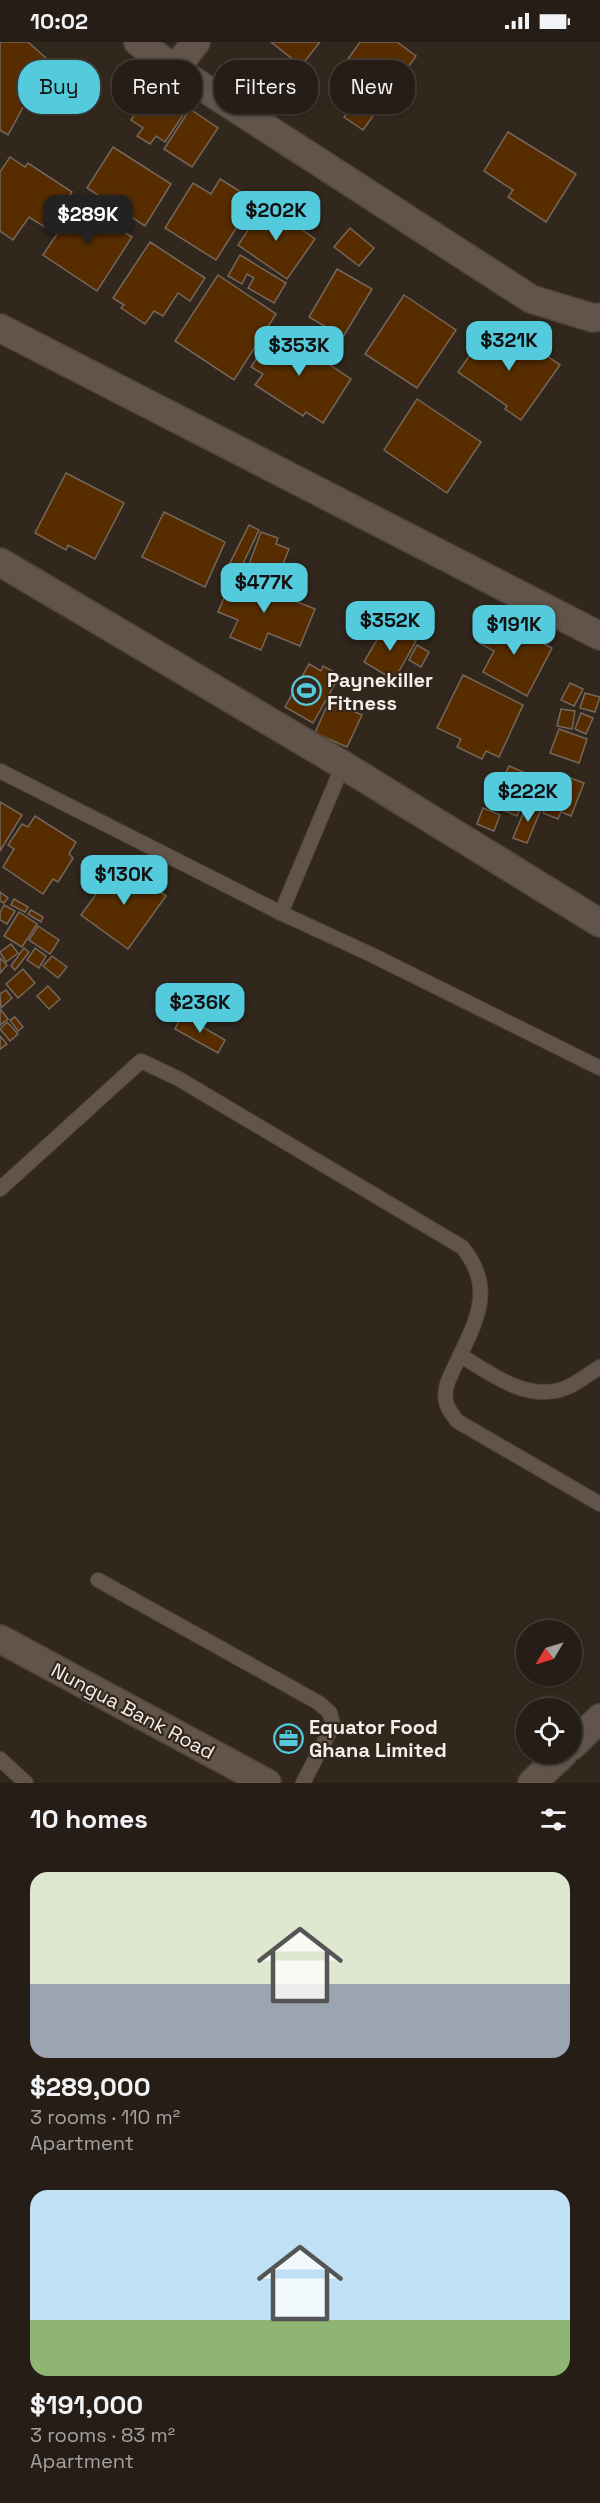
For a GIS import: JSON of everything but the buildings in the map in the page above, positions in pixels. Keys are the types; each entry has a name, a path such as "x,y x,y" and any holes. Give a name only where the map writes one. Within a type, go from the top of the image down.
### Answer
{"street":[{"path":"138,42 163,60"},
{"path":"182,60 196,42"},
{"path":"202,86 531,299 593,318 600,317"},
{"path":"0,328 600,636"},
{"path":"0,562 343,765 600,923"},
{"name":"Nungua Bank Road","path":"0,1639 267,1783"},
{"path":"582,1736 600,1718"},
{"path":"532,1783 552,1764"}],"lane":[{"path":"281,913 343,765"},
{"path":"0,771 281,913 372,955 600,1068"},
{"path":"0,1189 141,1061 179,1079 462,1247 475,1263 481,1292 479,1315 446,1383 447,1405 457,1421 600,1504"},
{"path":"460,1355 512,1386 542,1392 567,1387 600,1367"},
{"path":"98,1580 319,1703 330,1713 333,1725 303,1783"},
{"path":"0,1759 26,1783"}],"place":[{"name":"Paynekiller Fitness","path":"306,691"},
{"name":"Equator Food Ghana Limited","path":"288,1739"}]}
